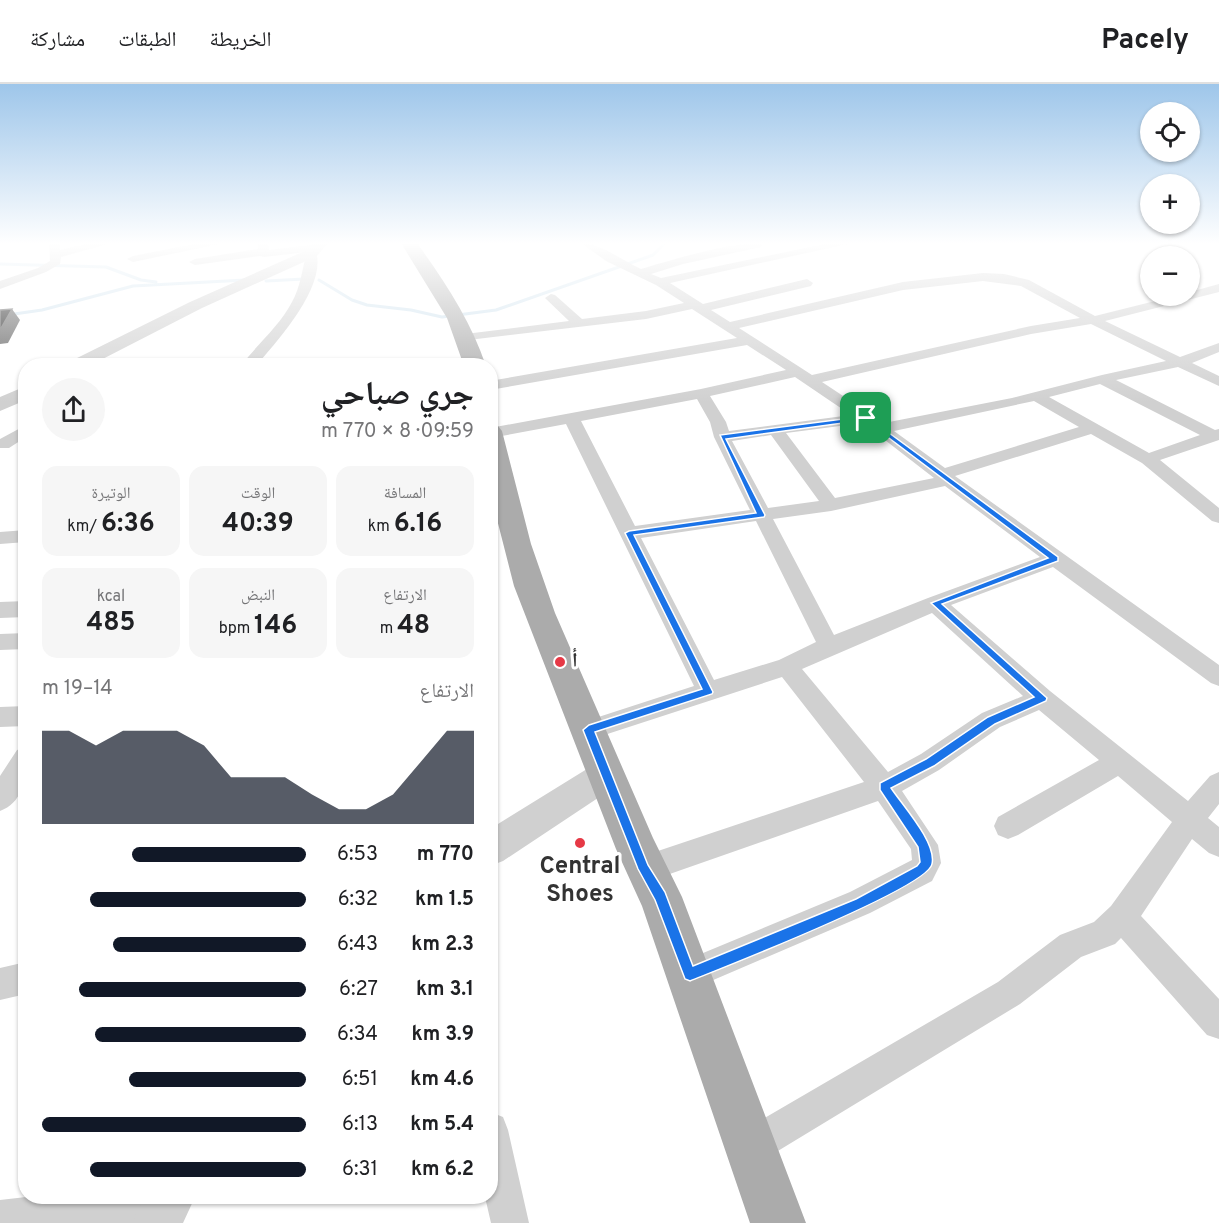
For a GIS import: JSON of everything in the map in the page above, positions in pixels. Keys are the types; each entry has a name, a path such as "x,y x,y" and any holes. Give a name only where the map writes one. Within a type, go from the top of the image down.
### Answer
{"main road":[{"path":"442,296 472,358"},
{"path":"498,466 521,562 543,622 608,774 644,869 660,897 690,974 778,1223"}],"street":[{"path":"91,358 215,296"},
{"path":"256,358 301,302 303,296"},
{"path":"683,296 866,418 1055,559 1219,677"},
{"path":"457,323 580,324 646,315 745,296"},
{"path":"729,326 859,296"},
{"path":"1049,296 1219,382"},
{"path":"1200,297 1211,301"},
{"path":"551,298 580,324"},
{"path":"498,431 804,376 1031,330 1093,320 1151,306"},
{"path":"498,385 751,340"},
{"path":"880,429 1179,363 1219,347"},
{"path":"1102,379 1216,435"},
{"path":"701,394 718,422 722,437 829,646"},
{"path":"0,405 18,396"},
{"path":"1036,396 1149,459 1219,517"},
{"path":"722,437 866,418"},
{"path":"572,419 708,692"},
{"path":"629,533 831,505 944,477 1093,428"},
{"path":"776,431 831,505"},
{"path":"2,444 18,435"},
{"path":"1149,459 1216,435"},
{"path":"2,444 18,444"},
{"path":"0,538 18,537"},
{"path":"589,730 787,666 829,646 935,603 1055,559"},
{"path":"935,603 1042,698 1219,844"},
{"path":"0,610 18,609"},
{"path":"0,642 18,641"},
{"path":"690,974 860,903 921,870 927,863 924,845 884,787 787,666"},
{"path":"644,869 884,787 930,762 991,720 1042,698"},
{"path":"0,717 18,716"},
{"path":"1008,826 1119,762"},
{"path":"0,799 18,771"},
{"path":"498,844 608,774"},
{"path":"750,1147 1009,993 1071,946 1104,933 1122,916 1152,877 1189,820 1219,784"},
{"path":"1122,916 1219,1023"},
{"path":"0,984 18,980"},
{"path":"498,1167 510,1223"},
{"path":"0,1219 63,1212 164,1209"}],"building":[{"path":"12,309 0,330 0,310"}],"waterway":[{"path":"0,316 42,310 95,296"},
{"path":"346,296 367,305 411,310 442,317 496,310 536,296"}],"place":[{"name":"أ","path":"560,662"},
{"name":"Central Shoes","path":"580,843"}],"route":[{"path":"866,418 1055,559 935,603 1042,698 991,720 930,762 884,787 924,845 927,863 921,870 860,903 690,974 660,897 644,869 589,730 708,692 629,533 761,515 722,437 866,418"}]}
